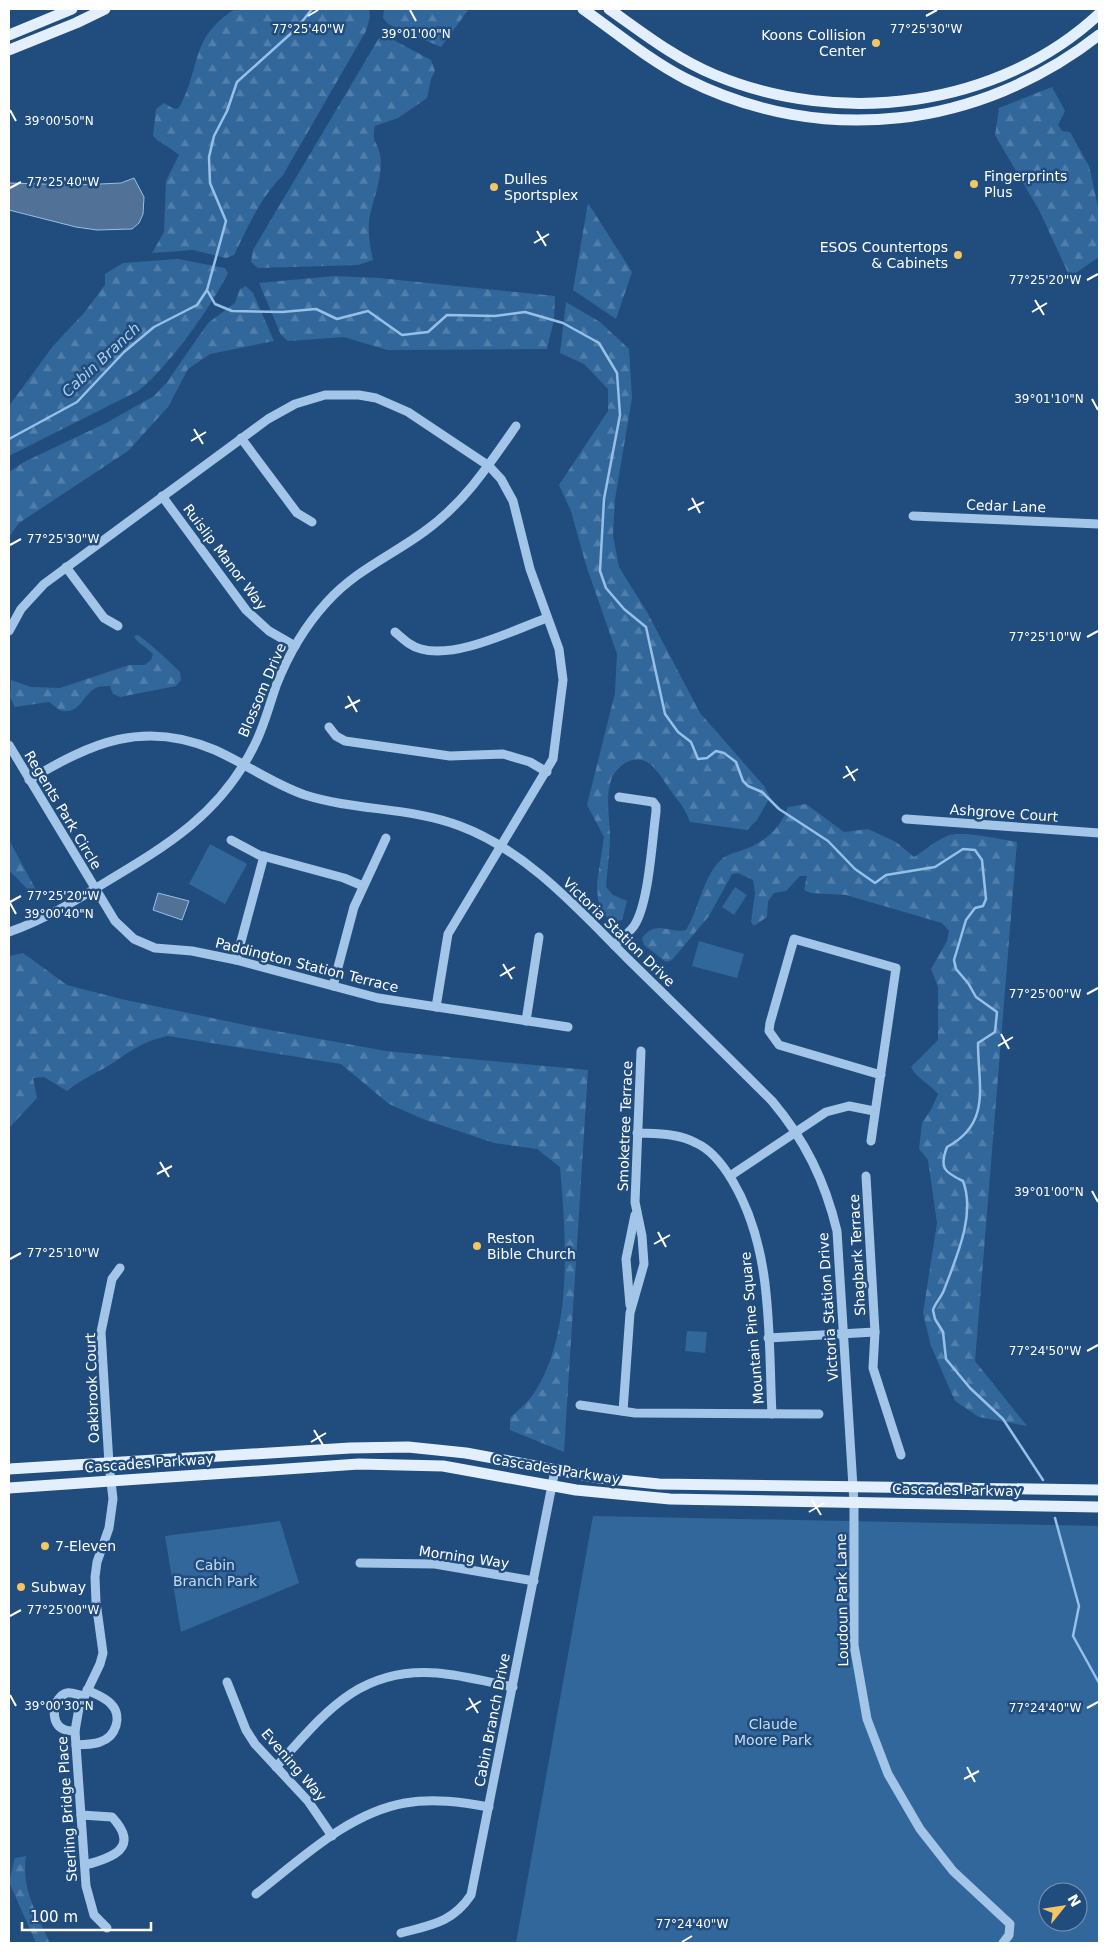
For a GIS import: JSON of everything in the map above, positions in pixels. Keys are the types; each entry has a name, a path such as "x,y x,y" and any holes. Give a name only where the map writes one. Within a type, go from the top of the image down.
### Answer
{"main road":[{"path":"9,35 72,9"},
{"path":"9,50 76,24 105,9"},
{"path":"583,9 659,64 718,93 766,109 832,120 898,118 963,106 1028,81 1067,58 1099,35"},
{"path":"609,9 663,48 715,75 777,95 833,104 874,104 916,99 975,85 1042,55 1072,36 1099,14"},
{"name":"Cascades Parkway","path":"9,1469 388,1447 446,1450 600,1478 659,1484 1099,1490"},
{"name":"Cascades Parkway","path":"9,1488 359,1464 399,1463 443,1466 552,1486 670,1499 1099,1506"}],"street":[{"path":"9,630 32,596 66,567 241,438 280,411 295,404 326,395 359,395 392,404 408,412 489,466 501,479 513,501 530,569 559,649 563,680 556,746 547,772 448,934 436,1007"},
{"name":"Blossom Drive","path":"9,932 53,914 95,889 182,834 215,804 243,766 258,737 281,674 310,622 343,586 371,564 411,541 444,517 474,486 516,426"},
{"path":"241,438 297,512 312,522"},
{"name":"Ruislip Manor Way","path":"162,496 246,610 269,632 295,646"},
{"name":"Cedar Lane","path":"912,516 1099,524"},
{"path":"66,567 104,618 118,626"},
{"path":"395,632 407,643 421,649 455,649 547,618"},
{"path":"329,727 336,736 345,741 450,756 503,754 530,762 547,772"},
{"name":"Victoria Station Drive","path":"29,780 89,747 124,738 143,736 180,739 216,751 272,782 305,795 356,806 398,810 433,817 461,826 502,846 537,872 772,1101 796,1131 817,1169 832,1208 840,1254 854,1503"},
{"name":"Regents Park Circle","path":"9,746 95,889"},
{"path":"614,945 633,928 639,918 656,812 656,806 653,802 620,797"},
{"name":"Ashgrove Court","path":"906,819 1099,833"},
{"path":"333,986 354,907 386,838"},
{"path":"231,840 264,856 344,878 364,886"},
{"path":"236,960 264,856"},
{"name":"Paddington Station Terrace","path":"95,889 124,932 155,948 192,951 236,960 378,998 568,1027"},
{"path":"526,1021 539,937"},
{"path":"870,1141 881,1075 896,968 794,939 770,1023 769,1031 773,1040 779,1045 793,1050 881,1075"},
{"name":"Smoketree Terrace","path":"624,1411 630,1313 626,1259 636,1202 637,1133 642,1051"},
{"path":"730,1176 796,1131 835,1108 849,1106 874,1111"},
{"name":"Mountain Pine Square","path":"637,1133 673,1135 698,1143 717,1159 730,1176 748,1210 759,1246 764,1277 772,1414"},
{"name":"Shagbark Terrace","path":"866,1176 875,1332 872,1357 875,1380 902,1455"},
{"name":"Smoketree Terrace","path":"630,1313 644,1264 643,1243 636,1202"},
{"name":"Oakbrook Court","path":"110,1481 102,1332 112,1279 120,1268"},
{"name":"Shagbark Terrace","path":"768,1338 875,1332"},
{"path":"580,1405 624,1411 819,1414"},
{"name":"Cabin Branch Drive","path":"401,1933 438,1923 462,1908 471,1895 555,1470"},
{"name":"Sterling Bridge Place","path":"106,1928 94,1915 90,1902 80,1815 76,1731 85,1693 100,1664 103,1653 96,1602 95,1577 112,1513 113,1499 110,1481"},
{"name":"Loudoun Park Lane","path":"854,1503 854,1645 867,1719 888,1774 920,1829 953,1871 1010,1924 1009,1935 1003,1943"},
{"name":"Morning Way","path":"360,1563 435,1564 534,1581"},
{"path":"276,1767 341,1698 377,1680 398,1674 438,1673 512,1687"},
{"name":"Evening Way","path":"227,1682 246,1730 260,1750 308,1801 332,1836"},
{"path":"76,1731 62,1729 55,1720 54,1714 59,1698 63,1695 85,1693 110,1703 116,1709 117,1724 112,1734 100,1742 76,1745"},
{"path":"256,1894 332,1836 372,1813 404,1803 460,1802 489,1807"},
{"path":"80,1815 112,1817 120,1826 124,1837 121,1850 117,1854 105,1861 85,1865"}],"green space":[{"path":"235,9 369,9 370,17 366,31 283,175 255,213 234,255 226,258 193,250 152,253 164,232 166,181 179,155 153,136 156,109 164,103 174,109 179,108 203,42 220,20"},
{"path":"384,9 469,9 441,47 388,24 383,18"},
{"path":"388,37 431,60 435,71 431,79 427,98 398,118 375,126 374,139 379,150 381,163 369,221 369,241 373,260 358,265 258,268 251,262 253,250 379,38"},
{"path":"1052,87 1065,111 1058,125 1062,131 1070,132 1089,166 1099,211 1099,257 1070,277 1039,210 995,135 999,108"},
{"path":"588,203 632,272 616,319 573,290"},
{"path":"178,259 225,268 228,273 200,319 175,353 150,381 138,391 9,456 9,406 53,346 84,313 105,285 105,274 123,263"},
{"path":"335,276 379,278 555,296 554,320 547,349 387,350 344,337 288,341 281,335 259,283"},
{"path":"246,286 253,293 274,341 210,354 188,369 168,407 128,451 19,523 9,537 9,472 24,462 106,423 154,396 167,382 208,323 235,303 240,289"},
{"path":"566,302 600,322 629,349 632,398 615,499 613,536 619,567 647,612 700,713 764,786 770,797 757,820 747,830 690,822 680,804 651,765 646,761 640,760 625,763 613,775 609,787 610,843 606,887 613,895 627,901 622,920 612,922 604,914 598,900 597,883 604,837 587,805 615,693 617,654 586,565 571,511 559,485 608,411 608,389 584,364 560,353"},
{"path":"138,635 180,672 181,680 176,686 120,697 113,694 110,686 99,687 89,693 78,706 68,711 62,711 49,702 15,707 10,697 11,680 31,687 60,688 129,665 145,665 151,660 153,655 135,639 134,636"},
{"path":"806,804 844,832 868,829 896,842 914,857 938,840 953,834 1017,842 975,1361 1027,1426 979,1417 955,1401 931,1346 923,1313 937,1223 928,1160 919,1149 922,1123 932,1108 938,1094 911,1067 938,1040 938,987 931,969 947,941 949,931 942,923 846,895 811,893 804,890 807,876 800,876 786,891 774,893 768,901 767,917 754,926 751,922 755,893 753,880 738,873 732,874 709,916 672,960 666,962 644,945 642,938 653,929 686,930 691,922 706,882 716,865 726,856 751,847 765,839 781,822 788,807"},
{"path":"9,840 41,899 33,895 9,870"},
{"path":"210,844 247,864 225,904 189,884"},
{"path":"735,887 747,895 734,915 722,907"},
{"path":"699,941 744,954 737,978 692,966"},
{"path":"23,953 67,985 121,999 265,1029 386,1051 588,1070 564,1452 510,1430 510,1418 532,1396 546,1372 555,1345 561,1316 565,1254 560,1167 537,1149 494,1143 423,1119 389,1104 341,1064 168,1036 136,1048 67,1091 44,1077 33,1078 37,1098 9,1128 9,956"},
{"path":"687,1331 707,1332 705,1353 685,1351"},
{"name":"Claude Moore Park","path":"593,1516 1099,1526 1099,1943 516,1943"},
{"name":"Cabin Branch Park","path":"280,1521 299,1583 181,1632 165,1536"},
{"path":"26,1856 26,1879 31,1901 50,1943 36,1943 9,1882 15,1858"}],"shaded area":[{"path":"134,178 144,197 143,214 139,223 132,229 97,230 76,227 9,210 9,183 78,185 121,183"},
{"path":"158,893 189,901 182,920 153,910"}],"waterway":[{"name":"Cabin Branch","path":"9,439 77,402 124,352 154,327 197,305 207,290 226,221 210,183 209,157 214,136 227,111 237,82 297,28 312,9"},
{"path":"207,290 215,304 232,311 282,312 316,309 337,319 368,311 402,335 428,332 447,315 495,316 525,312 563,323 599,343 617,373 620,415 604,499 600,571 606,588 624,609 646,627 665,714 678,732 691,742 698,759 707,758 716,751 724,753 736,762 743,781 748,786 762,792 779,809 828,841 855,869 875,883 886,875 935,867 963,849 975,850 982,860 986,899 983,906 975,908 966,920 954,960 956,969 968,983 976,997 997,1012 995,1032 978,1043 980,1088 977,1115 971,1127 947,1147 943,1160 947,1172 963,1181 967,1208 966,1222 959,1250 944,1290 933,1310 935,1319 943,1332 946,1359 970,1388 1003,1419 1043,1480"},
{"path":"1055,1518 1079,1606 1073,1636 1099,1683"}],"place":[{"name":"Koons Collision Center","path":"876,43"},
{"name":"Fingerprints Plus","path":"974,184"},
{"name":"Dulles Sportsplex","path":"494,187"},
{"name":"ESOS Countertops & Cabinets","path":"958,255"},
{"name":"Reston Bible Church","path":"477,1246"},
{"name":"7-Eleven","path":"45,1546"},
{"name":"Subway","path":"21,1587"}]}
